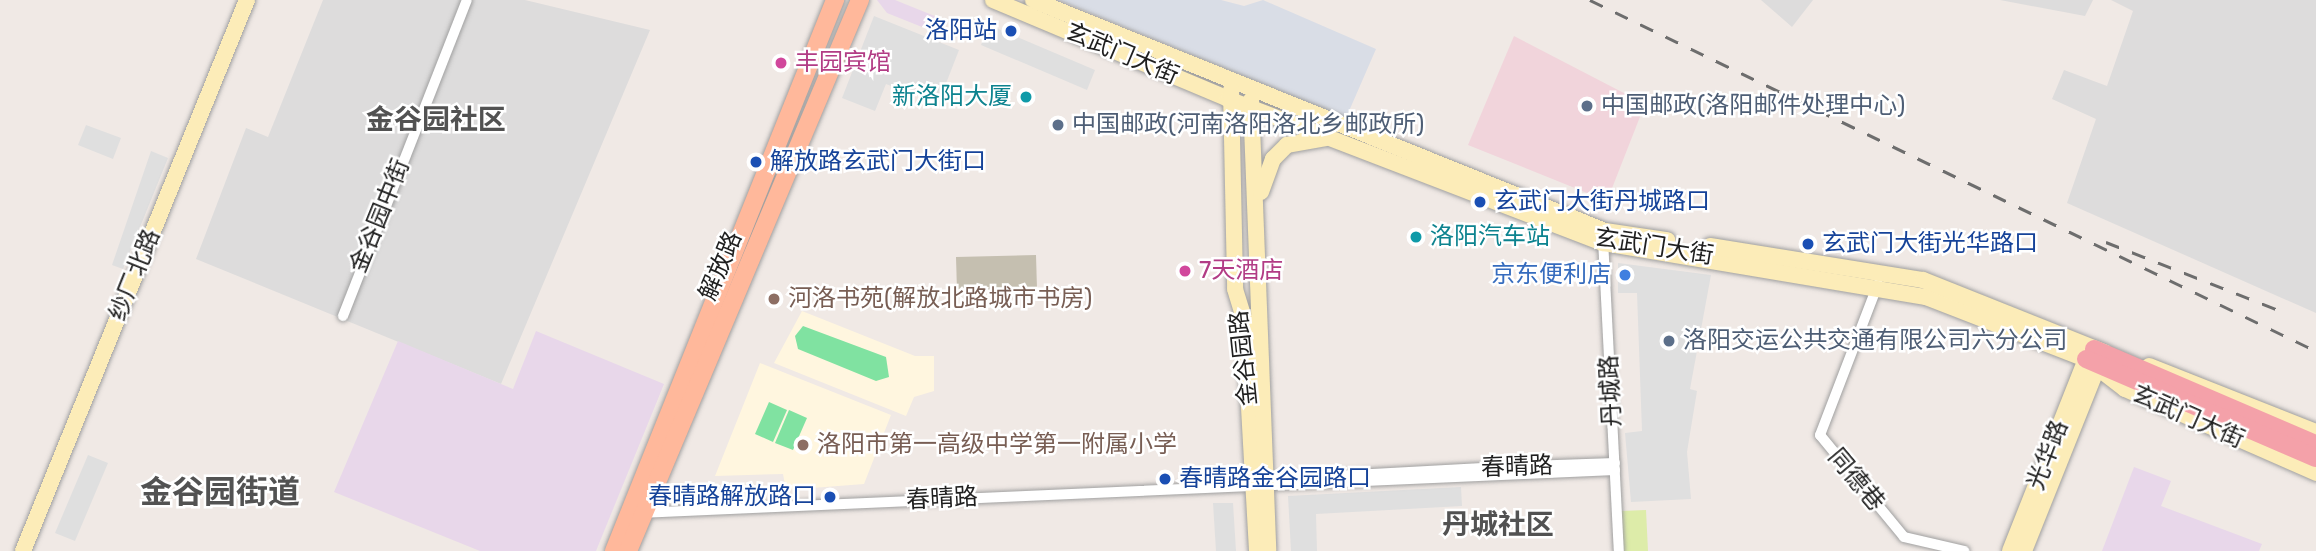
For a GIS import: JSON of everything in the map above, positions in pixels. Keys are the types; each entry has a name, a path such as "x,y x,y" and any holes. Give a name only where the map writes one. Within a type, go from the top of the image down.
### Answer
{"highway":[{"path":"2092,360 2316,444"},
{"path":"2163,388 2316,458"}],"main road":[{"name":"纱厂北路","path":"23,551 247,0"},
{"name":"纱厂北路","path":"34,551 258,0"},
{"name":"解放路","path":"628,551 637,512 835,0"},
{"name":"解放路","path":"614,551 637,512 860,0"},
{"name":"玄武门大街","path":"993,0 1228,99 1252,98 1604,237 1884,269 2092,360 2316,473"},
{"name":"玄武门大街","path":"1033,0 1234,82 1252,98 1345,141 1604,237 1878,284 2092,360 2173,373 2316,432"},
{"name":"金谷园路","path":"1234,82 1228,99 1235,289 1244,318 1268,551"},
{"name":"金谷园路","path":"1252,98 1259,233 1262,482 1257,551"},
{"path":"1259,233 1262,181 1273,159 1312,136 1345,141"},
{"name":"光华路","path":"2010,551 2092,360"},
{"name":"光华路","path":"2024,551 2092,360"}],"street":[{"name":"金谷园中街","path":"343,316 467,0"},
{"name":"丹城路","path":"1604,237 1619,551"},
{"name":"同德巷","path":"1878,284 1820,435 1904,537 1964,551"},
{"name":"春晴路","path":"637,512 1615,466"}],"shaded area":[{"path":"323,0 525,0 650,30 501,384 196,259 246,128 268,137"},
{"path":"877,0 895,0 942,19 938,29 927,29 887,13"},
{"path":"1059,0 1221,0 1244,6 1263,0 1376,49 1346,118"},
{"path":"1761,0 1813,0 1792,27"},
{"path":"2000,0 2093,0 2085,16"},
{"path":"2111,0 2316,0 2316,313 2067,203 2096,119 2052,99 2064,70 2107,86 2133,11"},
{"path":"874,16 959,50 938,104 886,84 875,111 842,98"},
{"path":"989,25 1095,70 1087,90 981,45"},
{"path":"1514,36 1645,104 1607,201 1468,145"},
{"path":"86,125 121,138 113,159 78,145"},
{"path":"151,151 168,158 123,269 112,265"},
{"path":"1036,255 1037,289 957,291 956,257"},
{"name":"洛阳交运公共交通有限公司六分公司","path":"1618,263 1711,275 1690,389 1697,391 1687,452 1691,499 1631,502 1625,433 1642,431 1637,293 1618,293"},
{"name":"洛阳市第一高级中学第一附属小学","path":"802,311 915,356 934,356 934,391 914,397 906,416 774,363"},
{"path":"536,331 664,384 596,551 480,551 334,492 398,341 513,389"},
{"name":"洛阳市第一高级中学第一附属小学","path":"760,363 891,415 864,484 786,490 783,474 715,476"},
{"path":"88,455 108,463 75,541 55,533"},
{"path":"2134,467 2171,481 2161,506 2262,544 2259,551 2102,551"},
{"path":"1461,487 1462,506 1316,514 1317,551 1291,551 1288,496"},
{"path":"1213,503 1233,503 1236,551 1216,551"}],"green space":[{"path":"803,326 886,357 889,377 876,381 798,349 795,336"},
{"path":"769,402 787,410 773,442 755,434"},
{"path":"789,410 807,418 793,450 775,443"},
{"path":"1646,510 1648,551 1622,551 1621,511"}],"railway":[{"path":"1590,0 2316,351"},
{"path":"2106,242 2276,309"}],"place":[{"name":"洛阳站","path":"1011,31"},
{"name":"丰园宾馆","path":"781,63"},
{"name":"新洛阳大厦","path":"1026,97"},
{"name":"中国邮政(洛阳邮件处理中心)","path":"1587,106"},
{"name":"中国邮政(河南洛阳洛北乡邮政所)","path":"1058,125"},
{"name":"解放路玄武门大街口","path":"756,162"},
{"name":"玄武门大街丹城路口","path":"1480,202"},
{"name":"洛阳汽车站","path":"1416,237"},
{"name":"玄武门大街光华路口","path":"1808,244"},
{"name":"7天酒店","path":"1185,271"},
{"name":"京东便利店","path":"1625,275"},
{"name":"河洛书苑(解放北路城市书房)","path":"774,299"},
{"name":"洛阳交运公共交通有限公司六分公司","path":"1669,341"},
{"name":"洛阳市第一高级中学第一附属小学","path":"803,445"},
{"name":"春晴路金谷园路口","path":"1165,479"},
{"name":"春晴路解放路口","path":"830,497"}],"district":[{"name":"金谷园社区","path":"436,120"},
{"name":"金谷园街道","path":"220,492"},
{"name":"丹城社区","path":"1498,525"}]}
